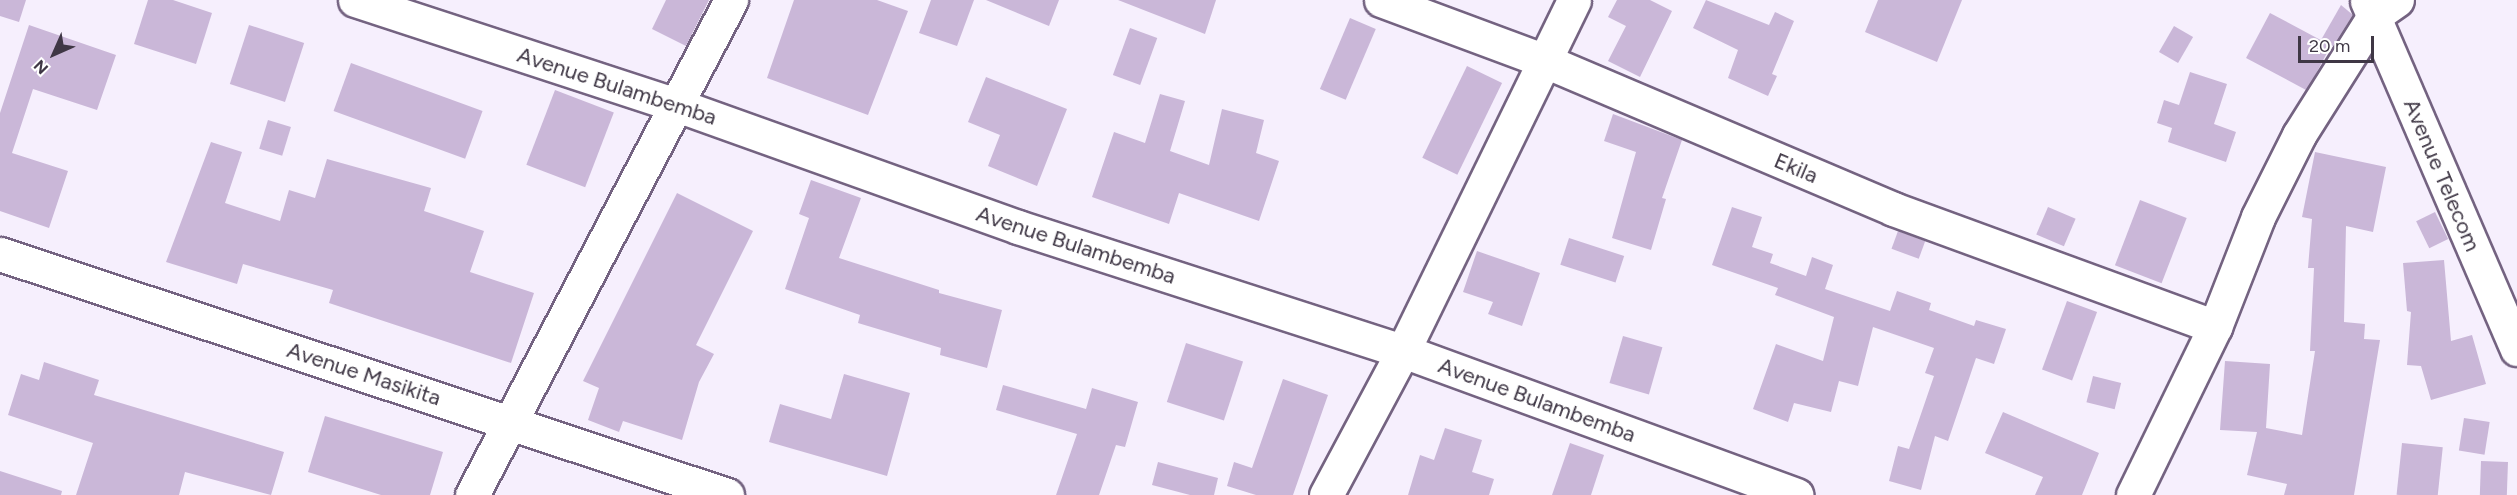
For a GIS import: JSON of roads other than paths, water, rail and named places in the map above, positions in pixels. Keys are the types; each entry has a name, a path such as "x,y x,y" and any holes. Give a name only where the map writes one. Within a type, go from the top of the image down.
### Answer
{"street":[{"name":"Avenue Bulambemba","path":"355,0 676,105 1018,227 1403,351 1796,495"},
{"path":"472,495 732,0"},
{"name":"Ekila","path":"1381,0 1545,61 1893,209 2215,327"},
{"path":"1326,495 1403,351 1574,0"},
{"path":"2133,495 2215,327 2258,217 2299,135 2379,5"},
{"name":"Avenue Telecom","path":"2379,5 2517,349"},
{"name":"Avenue Masikita","path":"0,254 727,495"}]}
